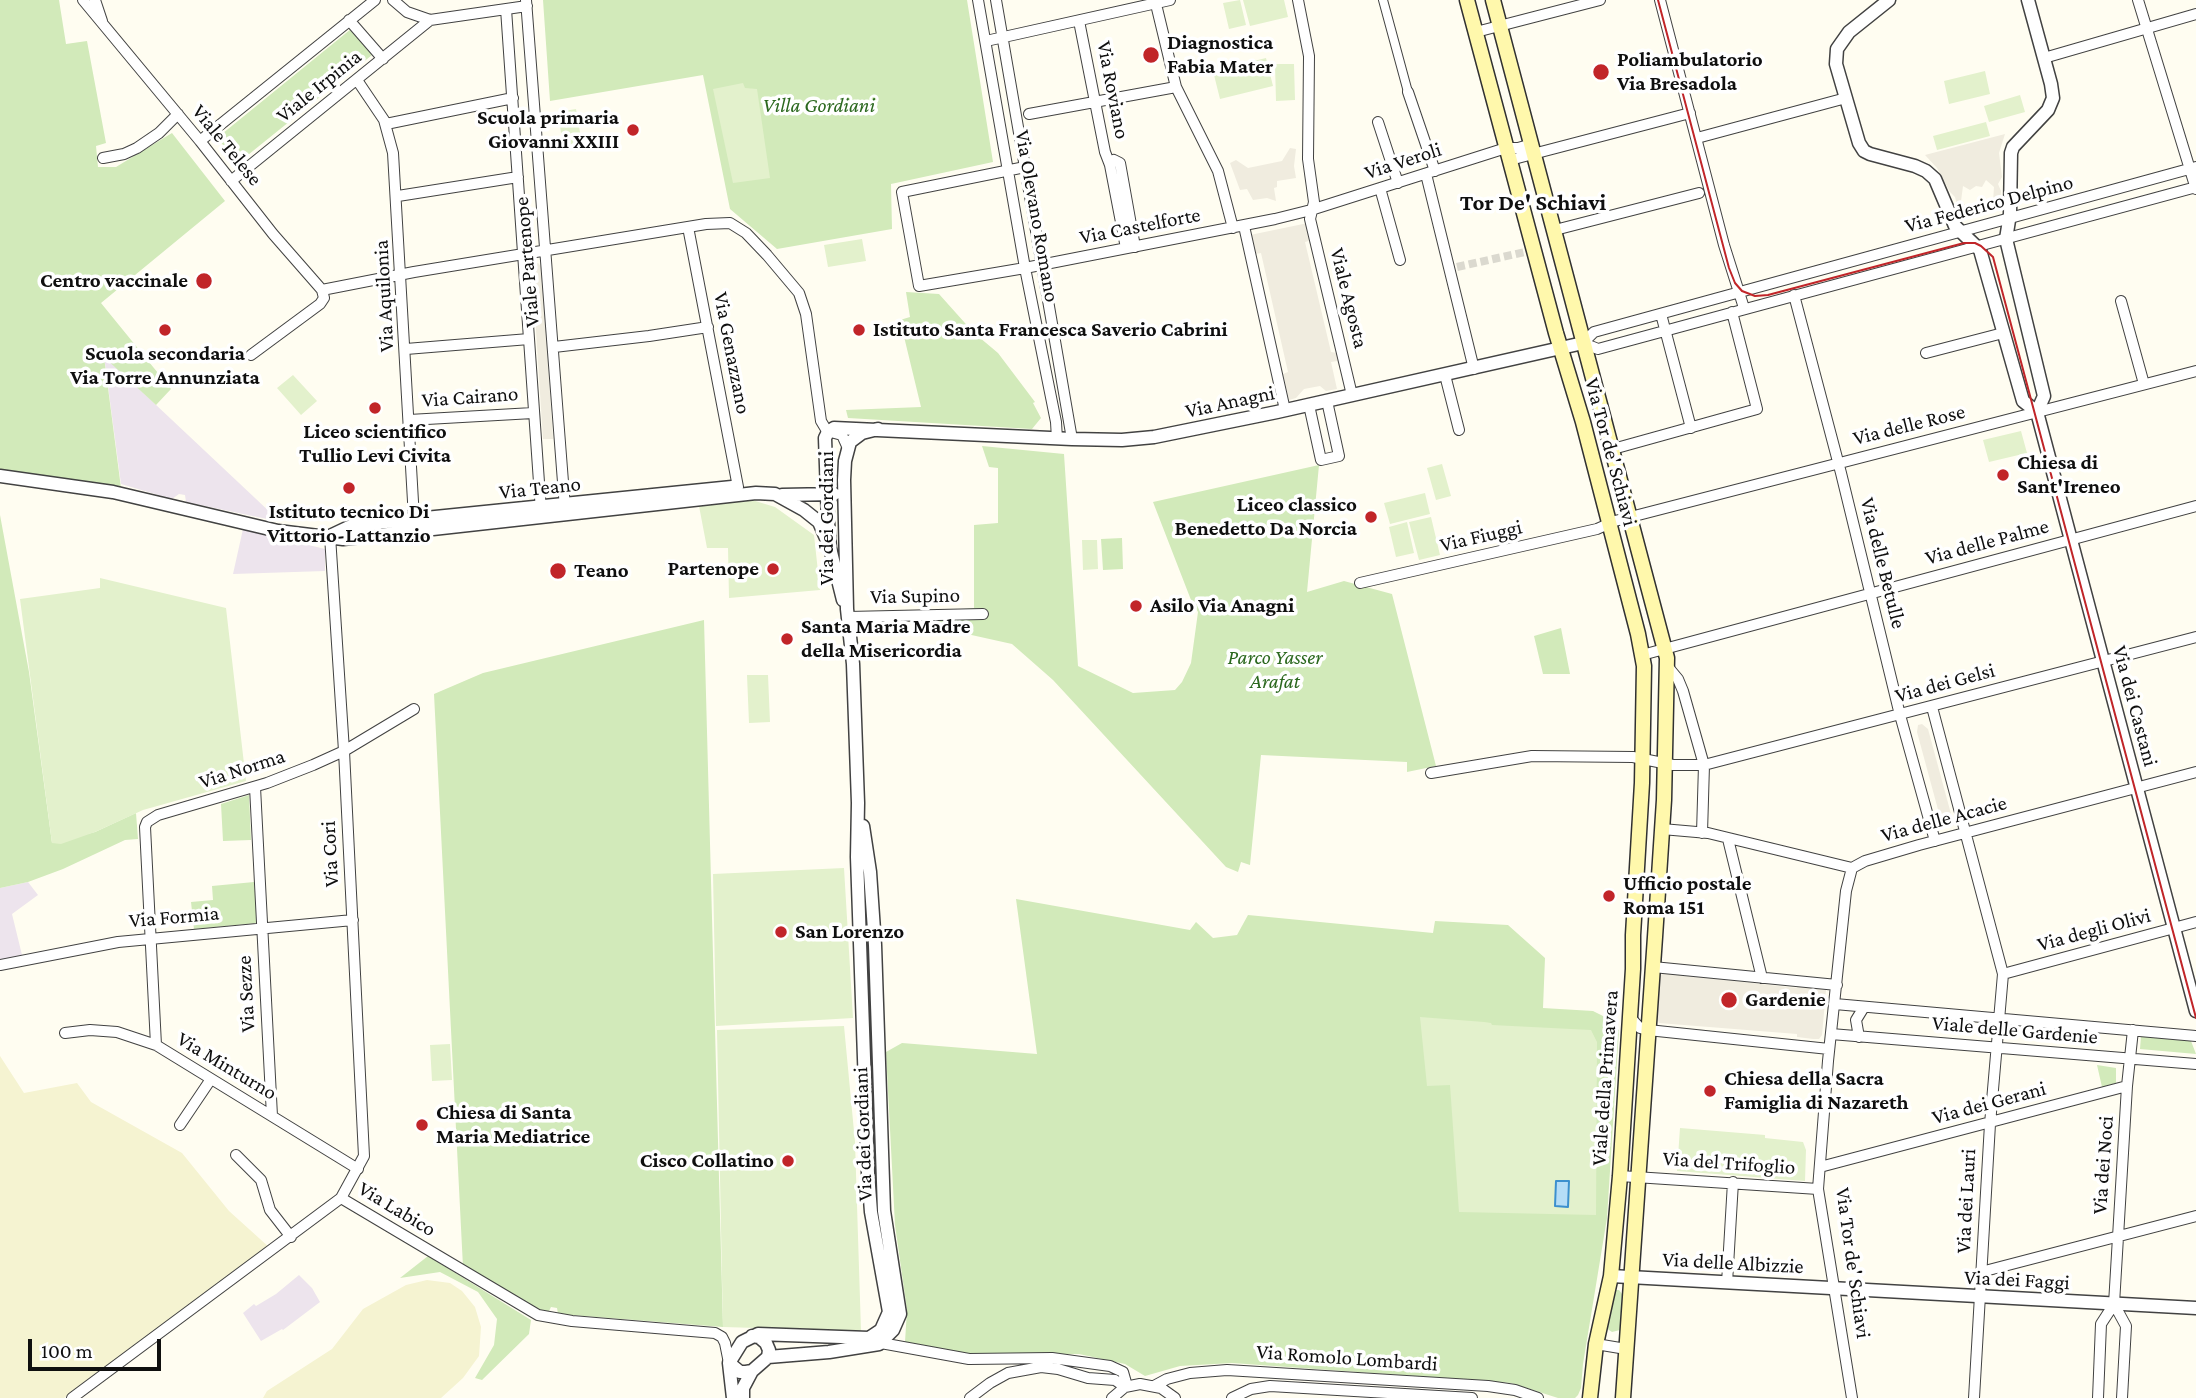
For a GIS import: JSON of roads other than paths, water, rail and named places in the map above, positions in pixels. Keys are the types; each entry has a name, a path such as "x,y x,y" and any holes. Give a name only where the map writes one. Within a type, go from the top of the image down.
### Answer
{"main road":[{"name":"Via Tor de' Schiavi","path":"1467,0 1560,348 1583,422 1642,656 1642,759"},
{"name":"Via Tor de' Schiavi","path":"1493,0 1666,649 1668,667 1662,829"},
{"name":"Viale della Primavera","path":"1588,1395 1611,1276 1620,1176 1642,759"},
{"name":"Viale della Primavera","path":"1623,1398 1662,829"}],"street":[{"name":"Viale Telese","path":"83,0 273,234 322,290"},
{"name":"Viale Irpinia","path":"200,141 375,0"},
{"path":"393,0 407,12 430,20 506,9 527,3"},
{"name":"Via Olevano Romano","path":"978,0 1057,439"},
{"name":"Via Olevano Romano","path":"996,0 1072,439"},
{"path":"986,41 1170,0"},
{"name":"Viale Agosta","path":"1298,0 1309,56 1308,159 1314,202 1310,219 1352,395"},
{"path":"1383,0 1431,172 1474,369"},
{"path":"1476,32 1600,0"},
{"path":"1660,0 1733,279 1744,308"},
{"path":"1889,0 1849,32 1839,44 1836,59 1862,148 1875,156 1922,168 1935,179 1952,222 1979,246 2023,401 2037,412 2044,396 2006,239 2010,219 2011,153 2052,103 2052,88 2028,0"},
{"path":"2138,0 2193,168 2196,188"},
{"path":"96,1 103,24"},
{"path":"1155,2 1176,87 1218,171 1239,227 1285,410"},
{"name":"Viale Partenope","path":"527,3 565,510"},
{"name":"Viale Partenope","path":"506,9 538,513"},
{"path":"2044,58 2196,14"},
{"path":"349,20 383,59"},
{"name":"Viale Irpinia","path":"231,181 430,20"},
{"name":"Via Roviano","path":"1079,22 1095,102 1131,248"},
{"path":"512,74 522,66 533,69"},
{"name":"Via Aquilonia","path":"357,80 386,124 392,145 398,197 414,519"},
{"path":"1029,114 1176,87"},
{"path":"386,124 513,98"},
{"path":"1697,140 1846,98"},
{"path":"1508,154 1518,148 1533,149 1690,113"},
{"path":"103,158 137,148 159,133 178,114"},
{"path":"1378,122 1398,183"},
{"name":"Via Veroli","path":"1239,227 1311,210 1431,172 1508,154"},
{"path":"1009,170 1025,167"},
{"name":"Via Federico Delpino","path":"1661,314 2193,168"},
{"name":"Via Castelforte","path":"1009,170 902,192 919,286 1239,227"},
{"path":"398,197 518,177"},
{"path":"1380,188 1399,260"},
{"name":"Via Federico Delpino","path":"1732,312 2196,188"},
{"path":"1555,230 1699,193"},
{"name":"Via dei Gordiani","path":"322,290 715,222 730,223 746,233 767,255 793,285 803,303 820,416 828,432"},
{"name":"Via Genazzano","path":"688,227 738,487"},
{"path":"251,355 322,303 322,290"},
{"name":"Via delle Betulle","path":"1794,295 1839,463 1900,715 1935,841"},
{"path":"2121,301 2144,384"},
{"path":"1613,449 1691,428 1757,409 1732,312 1666,331 1598,349 1583,343 1594,332 1661,314 1666,331 1691,428"},
{"path":"554,346 639,338 708,327"},
{"path":"1926,353 2004,333"},
{"path":"406,349 529,339"},
{"name":"Via Anagni","path":"828,432 838,427 1122,440 1309,405 1583,343"},
{"name":"Via delle Rose","path":"1609,523 2196,371"},
{"path":"1445,374 1459,430"},
{"path":"1309,405 1321,460 1339,456 1327,401"},
{"name":"Via dei Castani","path":"2037,412 2196,1011"},
{"name":"Via Cairano","path":"409,421 533,413"},
{"path":"847,446 858,434 878,429"},
{"name":"Via dei Gordiani","path":"752,1336 764,1333 864,1339 881,1330 888,1316 889,1303 868,1183 857,867 858,803 844,480 847,446 840,433 828,432"},
{"name":"Via dei Gordiani","path":"828,432 825,438 830,548 848,617"},
{"path":"797,496 818,487 826,472"},
{"name":"Via Teano","path":"0,476 113,492 292,534 342,539 365,530 414,519 538,513"},
{"path":"775,494 826,495 838,492 844,480"},
{"name":"Via Teano","path":"365,530 626,503 738,487 756,493"},
{"name":"Via Teano","path":"626,503 756,493 775,494 815,518 830,548"},
{"name":"Via delle Palme","path":"1642,656 2196,506"},
{"name":"Via Fiuggi","path":"1360,583 1597,529 1609,523"},
{"name":"Via Cori","path":"330,536 344,751 364,1156 358,1169"},
{"name":"Via Supino","path":"848,617 983,614"},
{"name":"Via dei Gelsi","path":"1431,773 1532,756 1622,757 1704,765 2196,637"},
{"name":"Via Tor de' Schiavi","path":"1668,667 1678,679 1688,705 1704,765 1702,833"},
{"path":"1667,698 1688,705"},
{"path":"1932,707 2003,974"},
{"name":"Via Norma","path":"149,939 145,827 151,818 255,787 344,751 414,709"},
{"name":"Via delle Acacie","path":"1852,867 1935,841 2196,772"},
{"name":"Via Sezze","path":"255,787 272,1116"},
{"name":"Via dei Gordiani","path":"858,803 871,886 885,1219 900,1306 896,1325 881,1343"},
{"path":"1662,829 1702,833 1852,867"},
{"path":"1728,839 1762,978"},
{"name":"Via Tor de' Schiavi","path":"1852,867 1846,891 1829,1049 1818,1189 1852,1398"},
{"name":"Via Formia","path":"0,965 107,943 353,920"},
{"name":"Via degli Olivi","path":"2003,974 2196,922"},
{"path":"149,939 156,1045"},
{"path":"1653,967 1837,985"},
{"name":"Via dei Lauri","path":"1973,1398 1997,1017 2003,974"},
{"name":"Viale delle Gardenie","path":"1835,1004 2196,1036"},
{"path":"1859,1037 1856,1020 1864,1006"},
{"path":"1630,1017 1639,1027 1648,1030 1829,1049"},
{"name":"Via dei Noci","path":"2098,1398 2101,1324 2114,1304 2127,1086 2133,1030"},
{"name":"Via Minturno","path":"65,1033 110,1031 156,1045 358,1169"},
{"name":"Viale delle Gardenie","path":"1831,1034 2196,1064"},
{"path":"180,1125 211,1079"},
{"name":"Via dei Gerani","path":"1820,1167 2127,1086"},
{"path":"236,1155 261,1181 270,1210 291,1237"},
{"path":"341,1198 358,1169"},
{"name":"Via del Trifoglio","path":"1620,1176 1818,1189"},
{"path":"1727,1283 1734,1182"},
{"name":"Via Labico","path":"72,1398 341,1198 538,1315 572,1321 715,1333 722,1337 725,1343 729,1363"},
{"path":"1981,1272 2196,1216"},
{"name":"Via delle Albizzie","path":"1611,1276 1835,1288"},
{"name":"Via dei Faggi","path":"1835,1288 2196,1308"},
{"name":"Via dei Noci","path":"2114,1304 2126,1325 2122,1398"},
{"path":"733,1398 729,1363 738,1346 752,1336 759,1337 766,1343 768,1357"},
{"path":"743,1398 743,1388 752,1371 768,1357 829,1352 881,1343 969,1359 1052,1358 1107,1365 1123,1372 1126,1387"},
{"path":"1596,1344 1626,1349"},
{"path":"729,1363 740,1371 752,1371"},
{"path":"970,1398 984,1386 1005,1375 1035,1367 1051,1367 1088,1378 1115,1380 1126,1387"},
{"name":"Via Romolo Lombardi","path":"1154,1386 1167,1379 1190,1373 1227,1370 1488,1386 1514,1390 1538,1398"},
{"path":"1112,1398 1126,1387 1140,1384 1154,1386 1175,1398"},
{"name":"Via Romolo Lombardi","path":"1237,1396 1256,1387 1270,1386 1382,1395 1472,1398"}],"water":[{"path":"1556,1181 1569,1181 1568,1207 1555,1206"}],"tunnel":[{"path":"1457,267 1525,252"}],"tram line":[{"path":"1658,0 1729,268 1735,283 1742,291 1755,296 1768,295 1964,243 1975,243 1993,257 2196,1018"}],"place":[{"name":"Diagnostica Fabia Mater","path":"1151,55"},
{"name":"Poliambulatorio Via Bresadola","path":"1601,72"},
{"name":"Scuola primaria Giovanni XXIII","path":"633,130"},
{"name":"Centro vaccinale","path":"204,281"},
{"name":"Scuola secondaria Via Torre Annunziata","path":"165,330"},
{"name":"Istituto Santa Francesca Saverio Cabrini","path":"859,330"},
{"name":"Liceo scientifico Tullio Levi Civita","path":"375,408"},
{"name":"Chiesa di Sant'Ireneo","path":"2003,475"},
{"name":"Istituto tecnico Di Vittorio-Lattanzio","path":"349,488"},
{"name":"Liceo classico Benedetto Da Norcia","path":"1371,517"},
{"name":"Partenope","path":"773,569"},
{"name":"Teano","path":"558,571"},
{"name":"Asilo Via Anagni","path":"1136,606"},
{"name":"Santa Maria Madre della Misericordia","path":"787,639"},
{"name":"Ufficio postale Roma 151","path":"1609,896"},
{"name":"San Lorenzo","path":"781,932"},
{"name":"Gardenie","path":"1729,1000"},
{"name":"Chiesa della Sacra Famiglia di Nazareth","path":"1710,1091"},
{"name":"Chiesa di Santa Maria Mediatrice","path":"422,1125"},
{"name":"Cisco Collatino","path":"788,1161"}],"district":[{"name":"Tor De' Schiavi","path":"1533,203"}],"park label":[{"name":"Villa Gordiani","path":"819,106"},
{"name":"Parco Yasser Arafat","path":"1275,670"}]}
